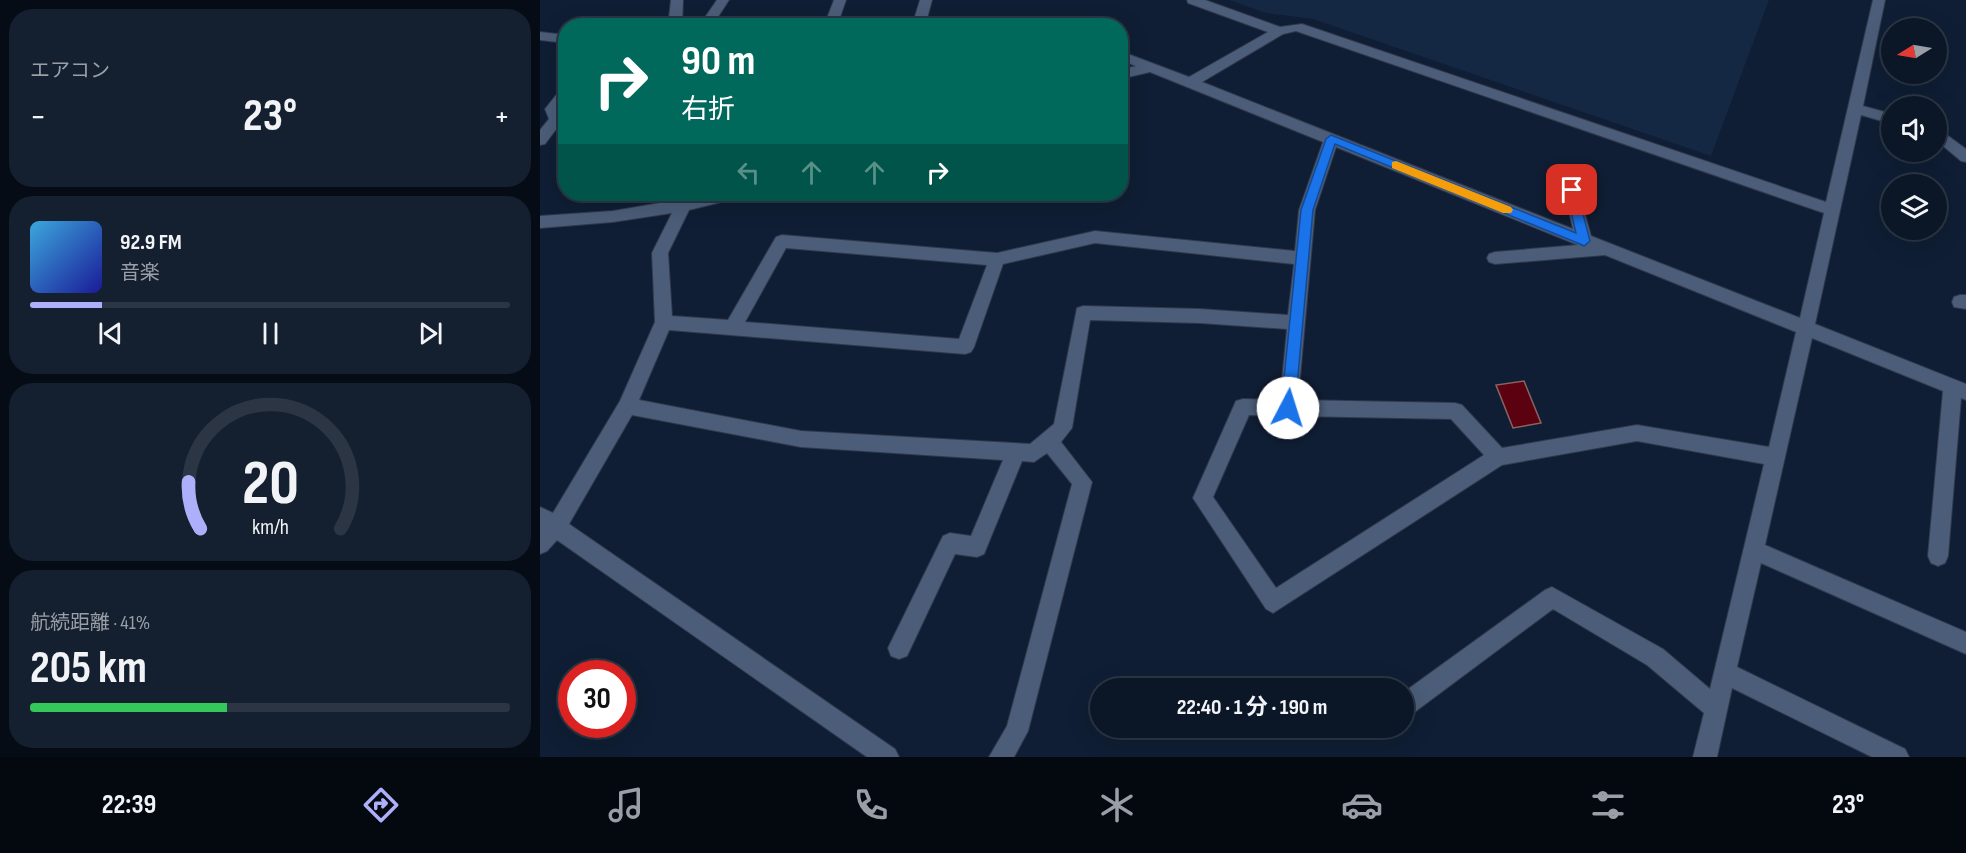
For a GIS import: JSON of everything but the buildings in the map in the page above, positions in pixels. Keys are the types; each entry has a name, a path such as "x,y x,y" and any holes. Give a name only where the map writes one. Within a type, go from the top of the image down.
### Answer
{"street":[{"path":"674,18 677,0"},
{"path":"711,18 723,0"},
{"path":"833,18 840,0"},
{"path":"920,18 926,0"},
{"path":"1193,0 1279,31"},
{"path":"1705,757 1806,328 1879,0"},
{"path":"1190,83 1279,31 1297,27 1832,210"},
{"path":"540,36 558,38"},
{"path":"1128,58 1959,389 1938,555"},
{"path":"1128,73 1152,67"},
{"path":"540,140 556,120 552,109 558,102"},
{"path":"1854,108 1881,116"},
{"path":"1288,408 1307,210 1331,139"},
{"path":"1947,142 1966,158"},
{"path":"1572,190 1584,241"},
{"path":"540,222 567,221 679,201"},
{"path":"540,544 548,521 627,406 664,322 660,253 685,201"},
{"path":"732,328 782,241 997,259 1095,237 1302,258"},
{"path":"1495,258 1606,250"},
{"path":"664,322 965,347 997,259"},
{"path":"627,406 801,439 1034,453 1062,428 1083,313 1200,316 1296,323"},
{"path":"1498,457 1455,411 1243,406 1203,498 1273,602 1498,457 1637,433 1776,457"},
{"path":"1001,757 1017,731 1082,482 1048,441"},
{"path":"899,648 950,543 977,548 1016,452"},
{"path":"548,521 887,757"},
{"path":"1754,550 1966,643"},
{"path":"1414,699 1552,597 1655,657 1717,709"},
{"path":"1725,673 1897,757"}],"shaded area":[{"path":"1229,0 1769,0 1711,156 1313,19 1266,13"}],"slow traffic":[{"path":"1396,165 1507,210"}],"route":[{"path":"1288,408 1307,210 1331,139 1584,241 1572,190"}]}
